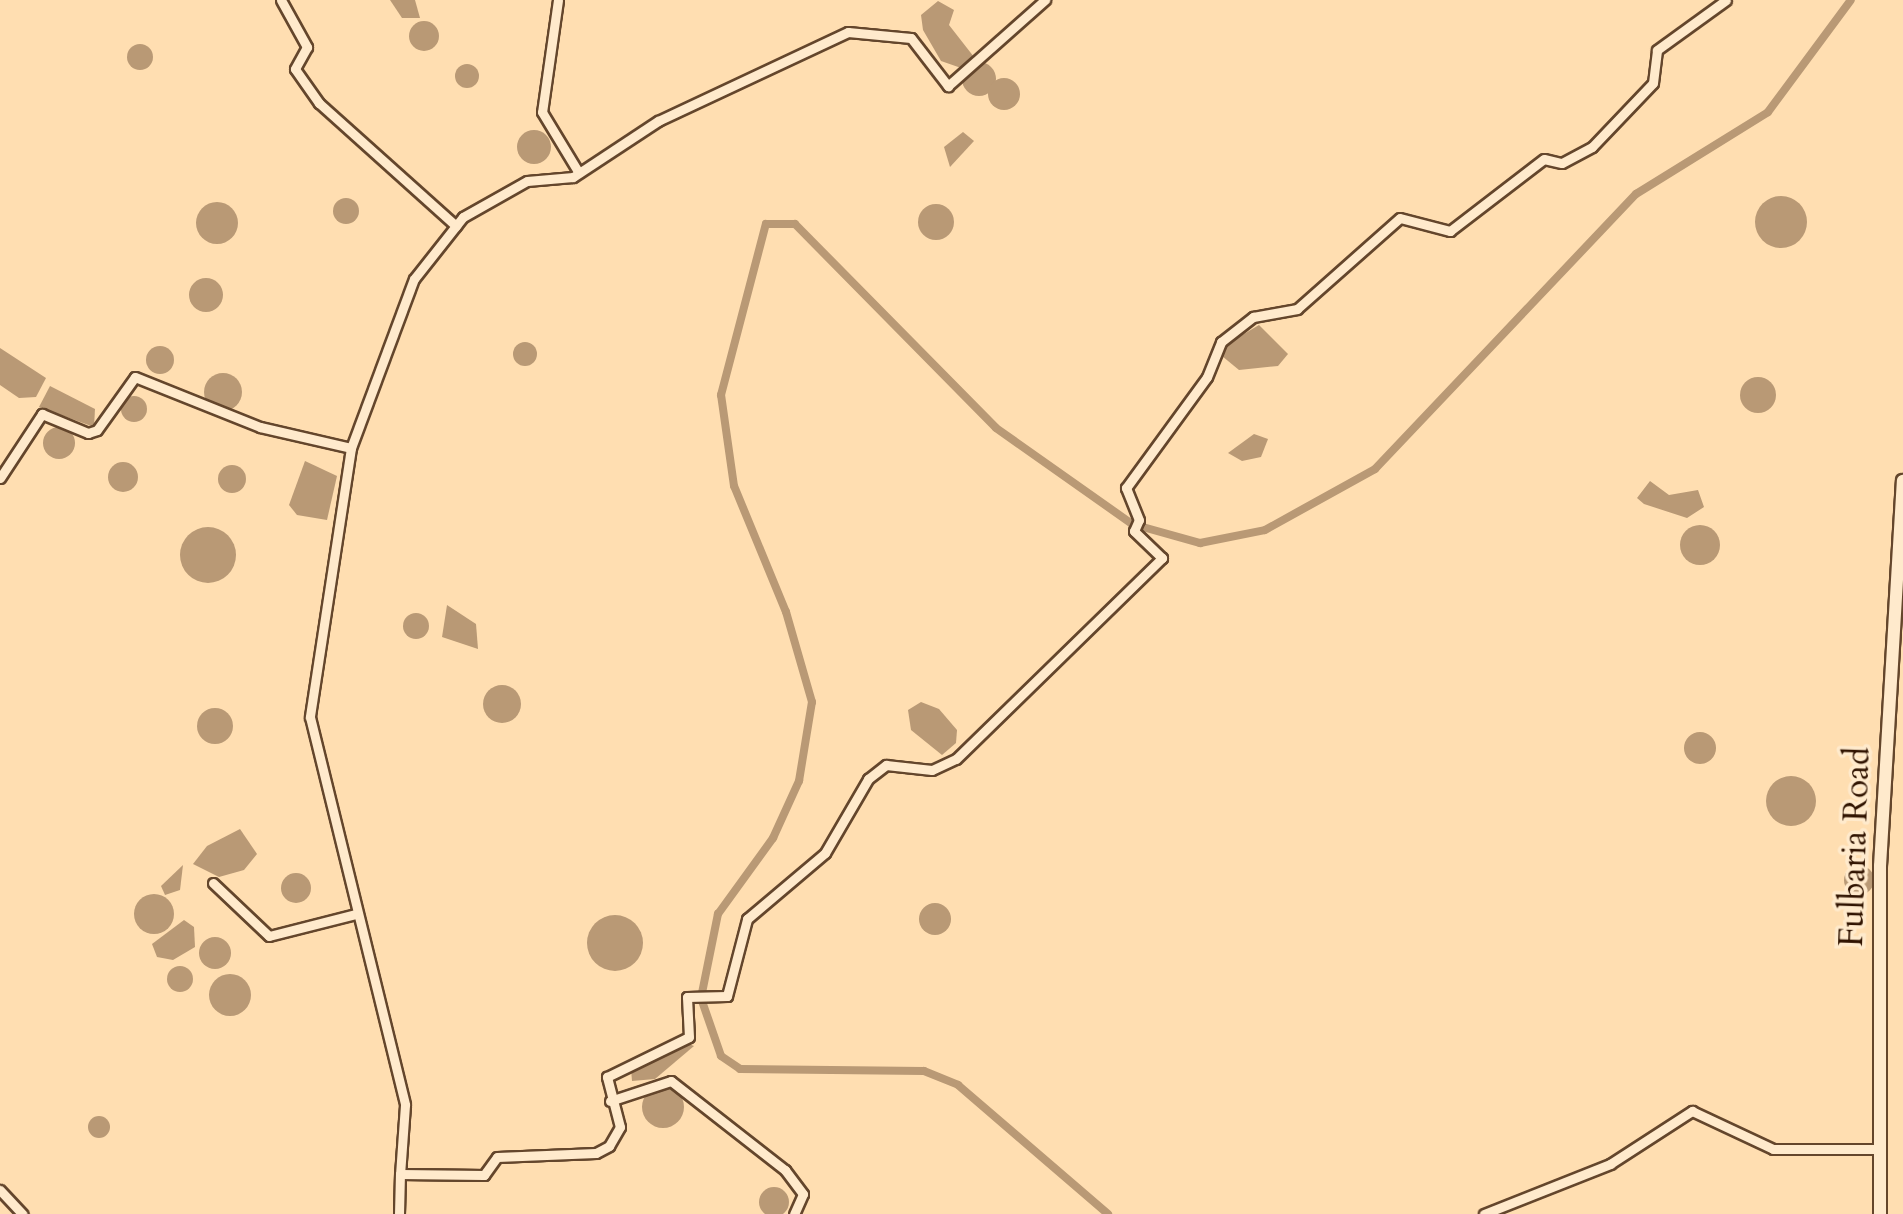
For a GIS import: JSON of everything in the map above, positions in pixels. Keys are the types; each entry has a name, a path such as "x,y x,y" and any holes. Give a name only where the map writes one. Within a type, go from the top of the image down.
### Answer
{"main road":[{"name":"Fulbaria Road","path":"1880,1214 1880,866 1903,481"}],"street":[{"path":"281,0 307,47 295,69 319,103 456,226"},
{"path":"558,0 542,112 579,173"},
{"path":"399,1214 405,1105 375,968 355,914 310,717 351,448 414,279 456,226 527,181 579,173 658,121 848,32 911,38 948,86 1045,0"},
{"path":"400,1174 484,1175 497,1157 596,1153 619,1134 607,1077 694,1031 687,997 727,996 747,919 825,853 868,779 886,765 932,770 950,763 1162,558 1134,531 1139,520 1125,496 1131,476 1232,332 1253,317 1297,309 1400,218 1450,231 1544,159 1562,163 1592,147 1653,83 1657,50 1726,0"},
{"path":"0,478 42,414 88,433 97,430 135,377 260,427 351,448"},
{"path":"213,883 269,936 355,914"},
{"path":"610,1101 671,1081 785,1170 803,1194 794,1214"},
{"path":"1484,1214 1610,1164 1692,1111 1773,1149 1879,1149"},
{"path":"0,1190 22,1214"}],"shaded area":[{"path":"390,0 415,0 420,18 402,18"},
{"path":"938,1 954,10 949,25 974,57 964,69 941,61 923,30 921,15"},
{"path":"424,21 434,26 439,36 434,46 424,51 414,46 409,36 414,26"},
{"path":"140,44 149,48 153,57 149,66 140,70 131,66 127,57 131,48"},
{"path":"979,62 991,67 996,79 991,91 979,96 967,91 962,79 967,67"},
{"path":"467,64 476,67 479,76 476,85 467,88 458,85 455,76 458,67"},
{"path":"1004,78 1015,83 1020,94 1015,105 1004,110 993,105 988,94 993,83"},
{"path":"534,130 546,135 551,147 546,159 534,164 522,159 517,147 522,135"},
{"path":"963,132 974,141 950,167 944,147"},
{"path":"1781,196 1799,204 1807,222 1799,240 1781,248 1763,240 1755,222 1763,204"},
{"path":"346,198 355,202 359,211 355,220 346,224 337,220 333,211 337,202"},
{"path":"217,202 232,208 238,223 232,238 217,244 202,238 196,223 202,208"},
{"path":"936,204 949,209 954,222 949,235 936,240 923,235 918,222 923,209"},
{"path":"206,278 218,283 223,295 218,307 206,312 194,307 189,295 194,283"},
{"path":"1259,325 1288,354 1278,366 1239,370 1222,356 1222,347"},
{"path":"520,342 530,342 537,349 537,359 530,366 520,366 513,359 513,349"},
{"path":"160,346 170,350 174,360 170,370 160,374 150,370 146,360 150,350"},
{"path":"0,348 46,378 36,397 19,398 0,385"},
{"path":"223,373 237,378 242,392 237,406 223,411 209,406 204,392 209,378"},
{"path":"1758,377 1771,382 1776,395 1771,408 1758,413 1745,408 1740,395 1745,382"},
{"path":"50,386 95,409 94,427 39,407"},
{"path":"134,396 143,400 147,409 143,418 134,422 125,418 121,409 125,400"},
{"path":"59,427 70,432 75,443 70,454 59,459 48,454 43,443 48,432"},
{"path":"1254,434 1268,439 1261,457 1242,461 1228,453"},
{"path":"305,461 337,476 327,520 297,515 289,505"},
{"path":"123,462 129,463 137,471 137,483 129,491 123,492 117,491 109,483 108,477 109,471 117,463"},
{"path":"232,465 242,469 246,479 242,489 232,493 222,489 218,479 222,469"},
{"path":"1650,481 1669,495 1698,490 1704,507 1687,518 1644,504 1637,498"},
{"path":"1700,525 1714,531 1720,545 1714,559 1700,565 1686,559 1680,545 1686,531"},
{"path":"208,527 228,535 236,555 228,575 208,583 188,575 180,555 188,535"},
{"path":"447,605 476,624 478,649 442,637"},
{"path":"416,613 425,617 429,626 425,635 416,639 407,635 403,626 407,617"},
{"path":"502,685 515,691 521,704 515,717 502,723 489,717 483,704 489,691"},
{"path":"921,702 939,709 957,730 956,743 942,755 911,730 908,710"},
{"path":"215,708 228,713 233,726 228,739 215,744 202,739 197,726 202,713"},
{"path":"1700,732 1711,737 1716,748 1711,759 1700,764 1689,759 1684,748 1689,737"},
{"path":"1791,776 1809,783 1816,801 1809,819 1791,826 1773,819 1766,801 1773,783"},
{"path":"240,829 257,854 244,870 219,877 193,864 207,846"},
{"path":"183,865 180,890 165,895 161,886"},
{"path":"1859,865 1869,870 1874,880 1869,890 1859,895 1849,890 1844,880 1849,870"},
{"path":"296,873 302,874 310,882 310,894 302,902 296,903 290,902 282,894 281,888 282,882 290,874"},
{"path":"154,894 168,900 174,914 168,928 154,934 140,928 134,914 140,900"},
{"path":"935,903 946,908 951,919 946,930 935,935 924,930 919,919 924,908"},
{"path":"615,915 635,923 643,943 635,963 615,971 595,963 587,943 595,923"},
{"path":"184,920 194,927 195,947 173,960 157,957 152,944"},
{"path":"215,937 226,942 231,953 226,964 215,969 204,964 199,953 204,942"},
{"path":"180,966 189,970 193,979 189,988 180,992 171,988 167,979 171,970"},
{"path":"230,974 245,980 251,995 245,1010 230,1016 215,1010 209,995 215,980"},
{"path":"684,1042 694,1046 655,1079 632,1081 631,1069"},
{"path":"663,1086 678,1092 684,1107 678,1122 663,1128 648,1122 642,1107 648,1092"},
{"path":"95,1116 103,1116 110,1127 103,1138 95,1138 88,1131 88,1123"},
{"path":"774,1187 785,1191 789,1202 785,1213 774,1217 763,1213 759,1202 763,1191"}],"waterway":[{"path":"702,993 718,914 773,838 799,781 812,702 786,612 734,486 721,395 766,224 795,224 996,428 1132,524 1200,543 1265,530 1375,469 1636,194 1768,112 1851,0"},
{"path":"702,1001 721,1056 740,1069 924,1071 958,1085 1108,1214"}]}
